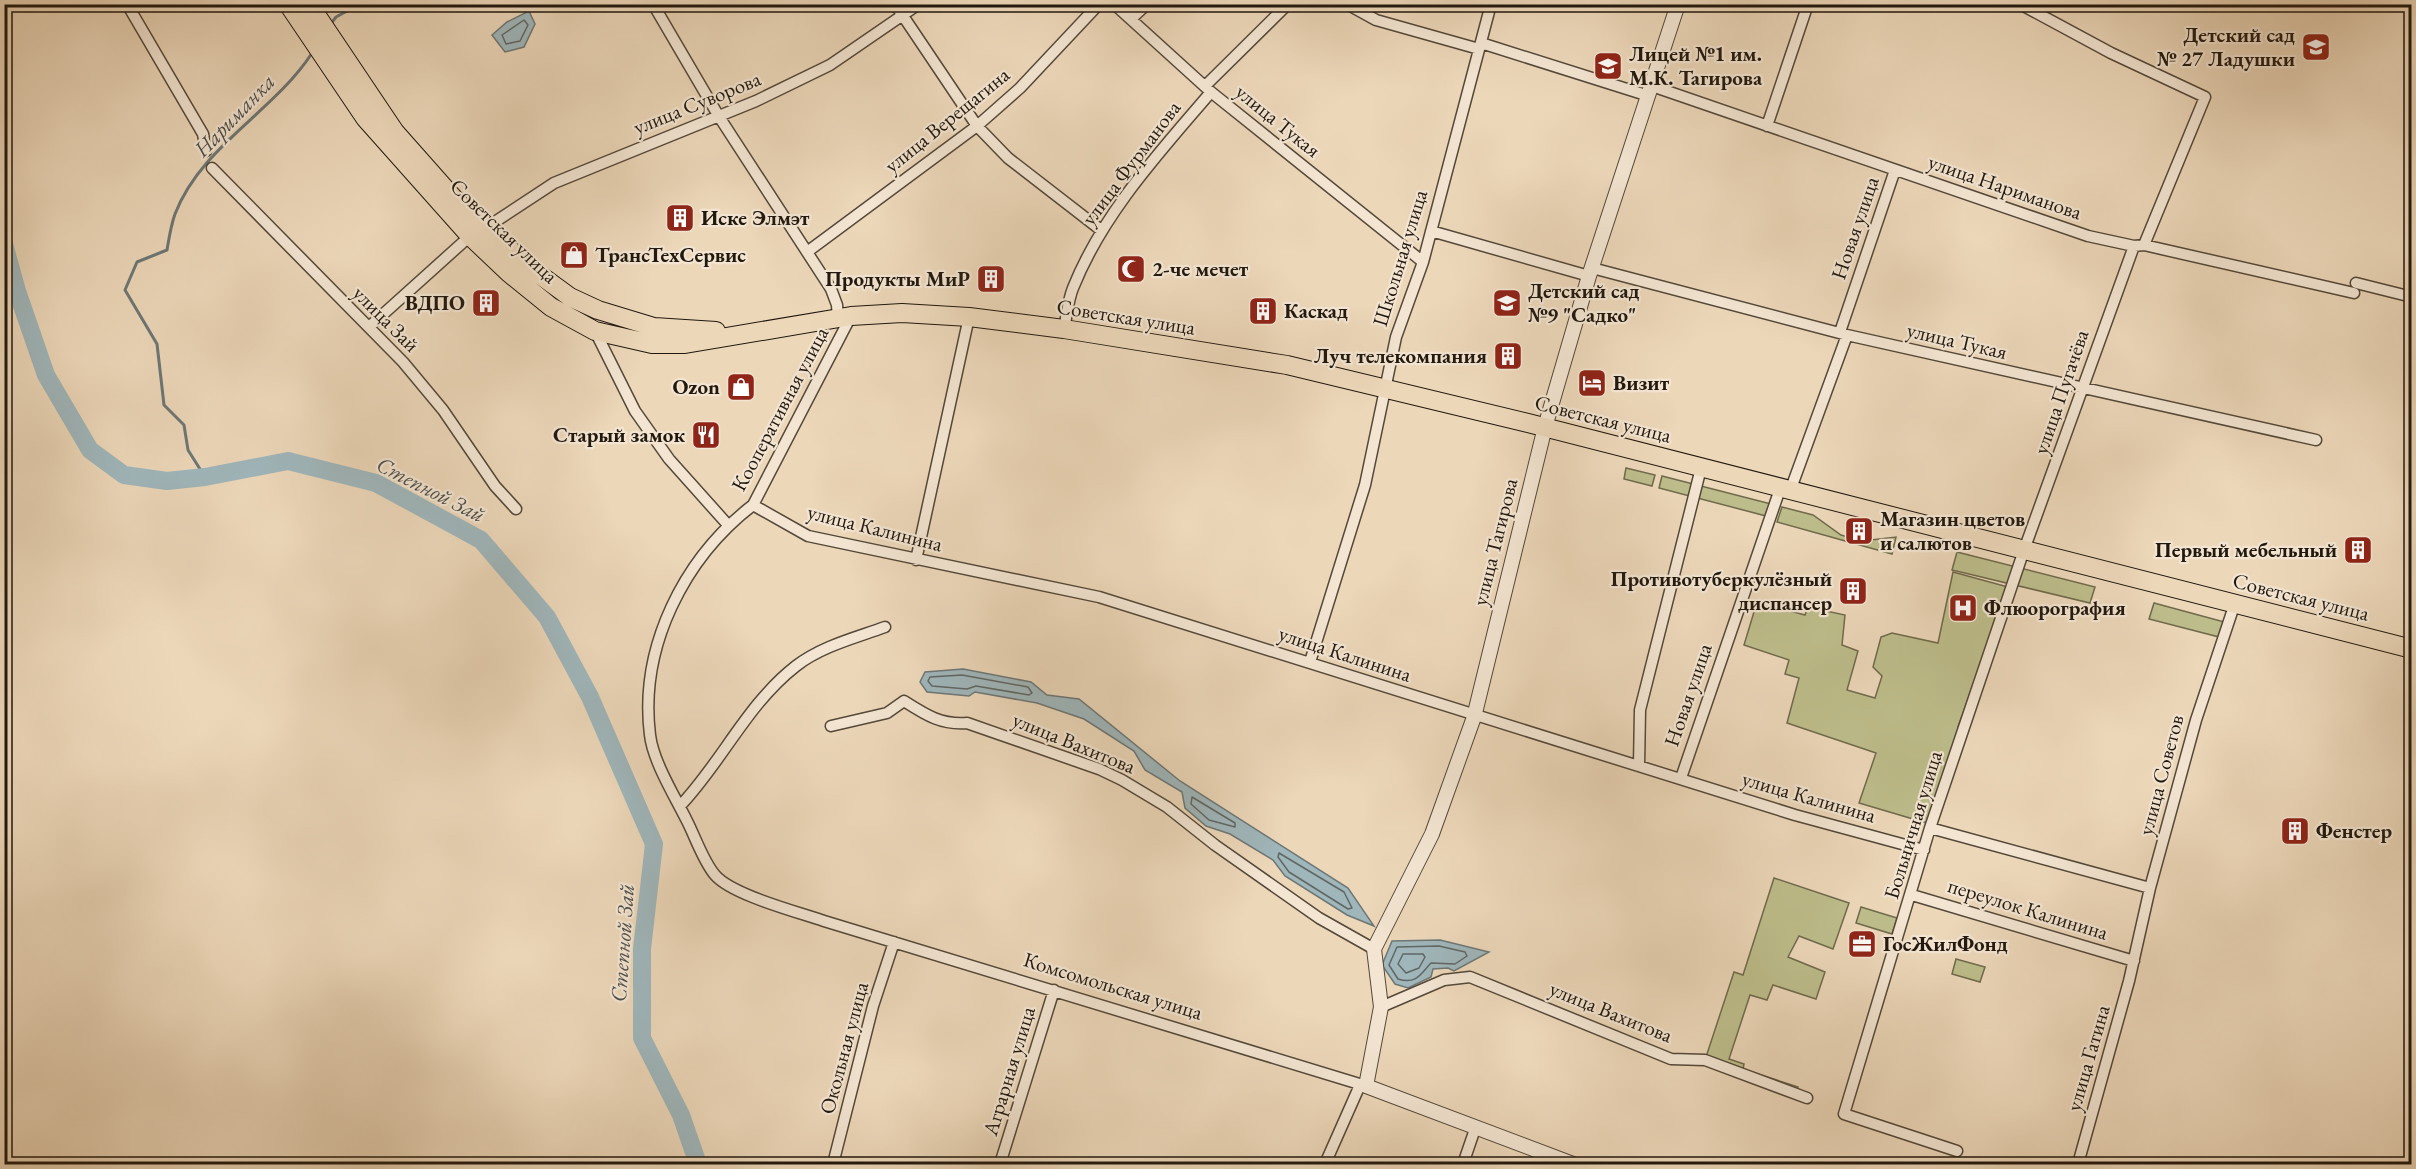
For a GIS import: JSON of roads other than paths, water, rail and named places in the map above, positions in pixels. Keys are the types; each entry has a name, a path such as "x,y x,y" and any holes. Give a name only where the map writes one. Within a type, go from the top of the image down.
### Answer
{"main road":[{"name":"Советская улица","path":"288,4 349,96 390,137 477,233 509,273 551,307 595,331 631,341 666,345 844,317 902,313 969,317 1064,329 1287,365 1545,427 2412,649"},
{"name":"Советская улица","path":"309,4 390,137"},
{"name":"Советская улица","path":"477,233 570,297 598,310 645,325 677,330 772,329"}],"street":[{"path":"127,4 203,134 206,151"},
{"path":"653,4 718,115 835,295 844,317"},
{"path":"895,4 977,126 1008,158 1101,230"},
{"name":"улица Суворова","path":"370,326 477,233 554,183 756,101 830,65 919,4"},
{"name":"улица Верещагина","path":"807,252 977,126 1020,88 1099,4"},
{"name":"улица Тукая","path":"1114,4 1208,89 1423,262"},
{"path":"1131,19 1147,4"},
{"name":"улица Фурманова","path":"1064,329 1072,290 1101,230 1208,89 1288,4"},
{"name":"улица Нариманова","path":"1347,4 1376,20 1650,91 1767,126 2088,236 2412,297"},
{"name":"Школьная улица","path":"1310,662 1365,485 1395,337 1423,262 1491,4"},
{"name":"улица Тагирова","path":"1374,949 1432,834 1474,717 1545,427 1591,272 1678,4"},
{"path":"1767,126 1808,4"},
{"name":"улица Пугачёва","path":"2020,4 2111,53 2205,97 2139,246 2024,550"},
{"name":"улица Зай","path":"212,168 342,303 370,326 443,410 495,486 516,509"},
{"name":"Новая улица","path":"1681,778 1843,334 1895,170"},
{"name":"улица Тукая","path":"1431,231 1843,334 2083,390 2316,440"},
{"name":"Кооперативная улица","path":"680,806 650,737 649,681 660,629 694,568 728,525 753,505 844,317"},
{"path":"916,560 969,317"},
{"path":"595,331 635,411 669,459 728,525"},
{"path":"1639,765 1640,710 1701,468"},
{"name":"улица Калинина","path":"753,505 808,536 1099,597 1310,662 1474,717 1639,765 1795,815 1924,850"},
{"name":"Больничная улица","path":"1957,1151 1844,1114 1912,895 1930,828 2024,550"},
{"name":"улица Советов","path":"2134,961 2150,888 2196,720 2235,603"},
{"path":"680,806 699,787 756,704 776,683 798,664 826,649 885,627"},
{"name":"улица Вахитова","path":"831,726 887,713 904,701 931,719 951,724 967,723 1099,769 1167,807 1215,845 1319,918 1374,949"},
{"name":"Комсомольская улица","path":"680,806 716,876 746,894 894,942 1363,1086 1573,1164"},
{"path":"1930,828 2150,888"},
{"name":"переулок Калинина","path":"1912,895 2134,961"},
{"name":"Окольная улица","path":"833,1164 873,1006 894,942"},
{"path":"1325,1164 1363,1086 1381,1007 1374,949"},
{"name":"улица Гатина","path":"2078,1164 2134,961"},
{"name":"улица Вахитова","path":"1381,1007 1444,980 1470,976 1671,1059 1705,1060 1807,1098"},
{"name":"Аграрная улица","path":"1000,1164 1054,990"},
{"path":"1463,1164 1475,1129"}],"water":[{"path":"529,11 535,24 524,47 505,52 492,35 507,22"},
{"path":"963,669 1031,682 1047,695 1079,699 1180,781 1348,888 1374,926 1347,915 1285,876 1273,860 1230,834 1206,826 1185,808 1182,792 1145,770 1134,751 1084,719 1037,703 975,692 969,696 927,692 920,682 925,672"},
{"path":"1440,940 1489,952 1454,971 1448,968 1433,969 1431,977 1408,988 1395,984 1382,965 1392,941"}],"waterway":[{"name":"Нариманка","path":"330,25 336,17 360,4"},
{"name":"Нариманка","path":"205,477 188,450 184,425 164,405 157,344 125,290 137,262 167,250 175,214 202,168 278,93 312,53"},
{"name":"Степной Зай","path":"4,244 17,291 46,375 90,450 124,475 167,481 205,477 288,461 376,483 481,540 547,617 590,697 654,844 642,949 642,1038 681,1115 698,1164"}],"place":[{"name":"Детский сад № 27 Ладушки","path":"2316,47"},
{"name":"Лицей №1 им. М.К. Тагирова","path":"1608,66"},
{"name":"Иске Элмэт","path":"680,218"},
{"name":"ТрансТехСервис","path":"574,255"},
{"name":"2-че мечет","path":"1131,269"},
{"name":"Продукты МиР","path":"991,279"},
{"name":"ВДПО","path":"486,303"},
{"name":"Детский сад №9 \"Садко\"","path":"1507,303"},
{"name":"Каскад","path":"1263,311"},
{"name":"Луч телекомпания","path":"1508,356"},
{"name":"Визит","path":"1592,383"},
{"name":"Ozon","path":"741,387"},
{"name":"Старый замок","path":"706,435"},
{"name":"Магазин цветов и салютов","path":"1859,531"},
{"name":"Первый мебельный","path":"2358,550"},
{"name":"Противотуберкулёзный диспансер","path":"1853,591"},
{"name":"Флюорография","path":"1963,608"},
{"name":"Фенстер","path":"2295,831"},
{"name":"ГосЖилФонд","path":"1862,944"}]}
